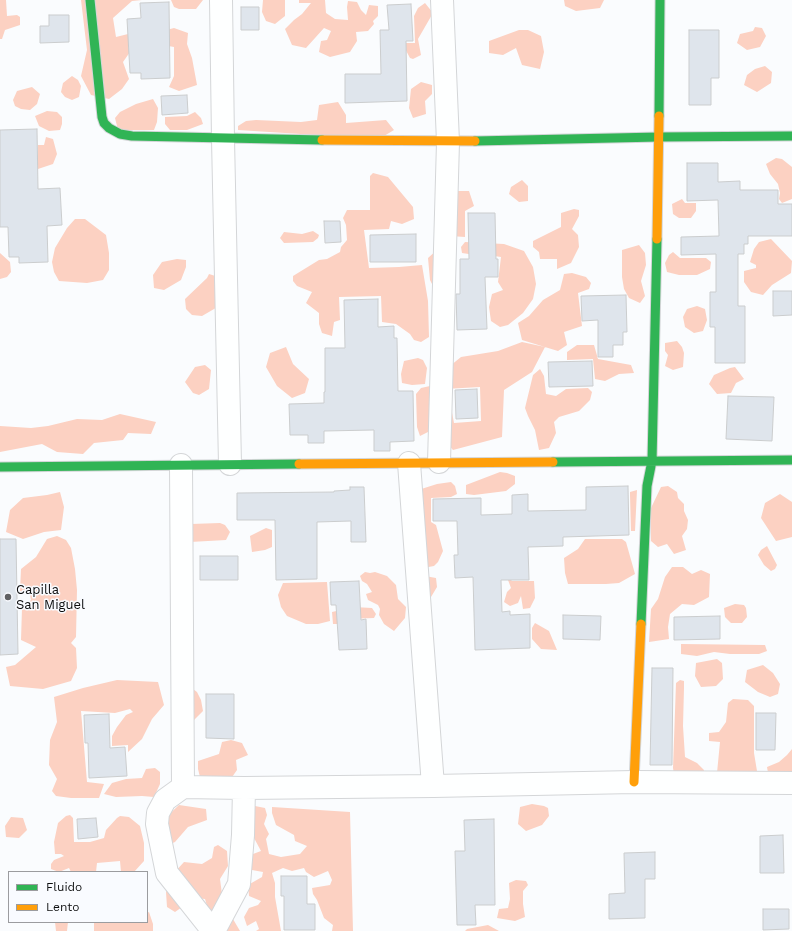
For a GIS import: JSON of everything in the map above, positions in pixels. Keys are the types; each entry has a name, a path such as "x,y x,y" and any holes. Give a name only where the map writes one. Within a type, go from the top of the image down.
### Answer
{"street":[{"path":"90,0 102,117 104,123 109,128 120,134 132,136 223,139 448,142 659,137 792,136"},
{"path":"221,0 230,464"},
{"path":"439,462 448,142 442,0"},
{"path":"634,782 647,486 652,461 659,137 660,0"},
{"path":"0,467 792,460"},
{"path":"409,463 433,786"},
{"path":"181,465 183,787"},
{"path":"244,788 244,835 239,884 213,931 167,873 157,824 158,814 165,800 183,787 244,788 433,786 634,782 792,783"}],"shaded area":[{"path":"0,0 6,0 7,16 17,15 20,17 20,25 5,30 2,39 0,39"},
{"path":"81,0 142,0 132,1 113,18 116,37 132,33 159,32 174,28 188,33 187,44 192,58 197,85 179,91 169,87 174,76 174,47 157,44 144,39 128,47 130,52 123,62 129,79 122,89 109,99 91,95 81,76 87,50"},
{"path":"171,0 203,0 196,9 179,9 174,7"},
{"path":"263,0 285,0 285,16 275,24 266,21 262,12"},
{"path":"299,0 325,0 326,13 335,19 348,20 348,1 357,2 361,10 366,15 369,5 378,6 378,16 373,21 374,24 368,31 356,32 357,41 350,52 330,57 319,52 321,41 327,40 331,31 324,28 306,48 292,45 285,29 302,14 311,3 299,3"},
{"path":"564,0 604,0 600,8 576,11 565,6"},
{"path":"425,3 433,13 418,39 421,55 413,59 410,58 402,43 415,43 414,16 418,8"},
{"path":"755,27 762,28 766,36 760,47 747,50 737,43 740,34 753,31"},
{"path":"519,30 528,30 541,36 544,52 540,69 522,65 516,48 503,55 489,53 489,41"},
{"path":"765,66 772,72 771,83 757,92 744,85 747,75 755,69"},
{"path":"72,76 78,80 81,86 79,97 72,100 65,97 61,92 63,83"},
{"path":"421,82 432,85 432,94 425,101 426,114 413,118 409,108 411,89"},
{"path":"32,87 40,94 37,104 30,110 21,109 15,106 13,100 17,91"},
{"path":"153,99 158,108 157,122 154,130 118,130 115,118 120,112 136,104"},
{"path":"338,102 346,115 346,123 386,120 394,130 379,139 238,130 238,126 246,121 301,122 317,120 319,105"},
{"path":"47,111 57,112 62,117 60,130 49,131 39,126 35,116"},
{"path":"195,112 201,118 203,124 187,130 170,130 165,124 165,117 187,116"},
{"path":"46,137 53,139 57,154 53,164 38,169 38,145 44,145"},
{"path":"776,158 782,159 792,167 792,199 782,203 779,199 780,193 778,184 770,174 766,164"},
{"path":"373,173 388,177 413,207 414,219 402,224 391,221 389,229 364,230 369,268 422,265 428,301 429,337 421,342 414,340 410,334 396,324 382,322 381,296 339,297 340,320 334,322 332,336 322,333 319,324 319,313 306,303 312,292 297,286 293,281 293,276 319,260 327,259 340,252 341,247 347,240 346,225 343,218 347,210 370,210 370,176"},
{"path":"522,180 528,186 528,201 519,202 509,194 511,187"},
{"path":"455,191 469,191 474,206 465,211 465,237 450,236"},
{"path":"682,199 685,203 696,203 696,211 691,218 679,218 673,214 672,204"},
{"path":"574,209 579,210 579,216 572,229 578,235 579,247 571,263 557,269 557,259 540,259 539,252 533,247 533,241 561,227 561,213"},
{"path":"75,219 85,219 106,235 109,253 109,270 103,280 87,283 59,281 54,272 52,262 55,248 67,228"},
{"path":"313,231 319,235 313,242 284,243 280,238 284,232 302,234"},
{"path":"771,239 792,261 791,273 772,285 763,295 751,292 744,282 744,271 756,268 756,265 750,262 754,249 759,242"},
{"path":"465,242 504,244 524,251 533,267 536,284 533,299 523,313 508,325 500,327 491,321 489,307 492,294 503,290 498,282 501,257 462,253 461,247"},
{"path":"639,245 645,253 646,265 641,281 645,296 640,303 629,298 624,289 622,277 622,250"},
{"path":"438,249 454,255 456,277 446,284 433,286 430,280 428,258"},
{"path":"673,252 680,258 706,258 711,262 710,269 697,275 679,275 667,272 665,263 669,255"},
{"path":"0,253 10,262 11,272 7,277 0,279"},
{"path":"177,259 186,260 186,267 181,280 164,290 154,288 153,275 162,262"},
{"path":"572,273 586,277 591,283 589,289 578,293 582,326 564,332 567,345 558,351 522,340 518,323 529,316 543,300 560,290 564,274"},
{"path":"209,274 238,283 233,298 202,316 192,315 186,309 185,299 207,278"},
{"path":"697,306 705,309 707,320 703,331 694,333 685,327 683,317 687,309"},
{"path":"677,341 682,347 684,353 683,367 673,370 665,366 668,355 665,351 665,343"},
{"path":"522,342 545,347 532,372 504,390 502,437 453,450 446,442 451,407 454,423 481,421 480,387 445,389 445,370 461,357 498,351"},
{"path":"577,345 594,345 598,359 631,365 634,373 619,374 605,381 595,379 593,359 567,360 567,352"},
{"path":"286,347 293,364 309,379 305,393 292,398 277,386 266,367 270,353"},
{"path":"418,358 423,360 427,368 425,384 412,385 402,383 401,374 404,361"},
{"path":"205,365 211,370 209,389 199,395 193,393 185,382 195,367"},
{"path":"735,367 744,379 736,383 731,393 717,394 709,384 714,375"},
{"path":"540,369 544,376 546,394 556,396 566,389 588,388 592,392 590,400 579,411 559,417 554,422 556,433 549,448 539,450 535,430 525,408 533,375"},
{"path":"430,386 434,391 428,432 420,436 417,427 416,394 421,388"},
{"path":"120,414 156,422 151,434 128,433 123,440 94,443 83,454 57,452 42,444 0,452 0,426 31,428 48,426 77,419 102,420"},
{"path":"500,472 515,476 515,484 506,491 474,495 466,494 466,485"},
{"path":"451,482 455,486 457,494 451,497 431,498 431,522 436,525 443,551 438,562 434,566 423,568 415,491 437,484"},
{"path":"668,486 677,492 678,498 684,504 684,511 688,520 687,529 682,536 686,550 674,554 667,544 658,547 651,541 651,508 661,487"},
{"path":"637,490 635,531 631,531 630,492"},
{"path":"60,492 64,507 61,530 44,532 23,539 6,532 10,510 23,498"},
{"path":"780,494 792,502 792,537 776,541 761,518 765,503"},
{"path":"220,523 225,525 230,532 226,540 190,542 191,524"},
{"path":"266,528 272,530 272,547 265,550 252,552 250,536"},
{"path":"57,536 66,540 71,548 75,569 77,590 76,637 71,643 76,648 77,668 71,681 43,689 10,686 6,667 15,665 36,647 21,640 22,608 31,600 30,595 20,591 21,569 36,557 47,539"},
{"path":"585,539 622,539 626,542 635,574 619,583 568,584 565,573 564,558 578,549"},
{"path":"767,546 777,565 775,569 771,571 764,565 758,555 761,550"},
{"path":"672,567 683,567 692,574 701,570 710,574 709,597 694,605 682,604 670,614 668,627 669,639 649,642 651,609 658,599 665,577"},
{"path":"365,572 375,572 387,576 396,585 398,599 406,607 405,618 394,631 384,624 379,615 380,609 378,605 368,600 366,594 372,592 367,584 362,581 360,576"},
{"path":"425,576 436,578 437,587 428,600"},
{"path":"510,579 512,581 534,581 535,598 530,608 523,609 521,596 518,603 510,606 504,602 507,592 511,588 508,580"},
{"path":"327,582 330,621 318,624 306,624 287,616 281,607 278,595 283,583"},
{"path":"735,604 744,605 746,608 747,617 742,623 731,623 725,617 724,608"},
{"path":"354,607 372,608 376,614 374,618 346,619 344,624 333,624 332,612"},
{"path":"535,623 549,631 557,650 541,649 532,639 532,628"},
{"path":"681,644 765,645 767,651 759,654 730,654 714,652 697,656 681,654"},
{"path":"717,659 722,663 723,679 716,686 701,687 695,676 696,663"},
{"path":"763,665 773,673 780,684 778,694 770,697 758,692 745,682 747,670"},
{"path":"117,680 158,682 164,705 152,719 142,739 128,752 128,745 112,746 112,736 126,715 133,712 130,709 115,713 81,711 87,782 104,784 99,798 71,798 56,796 52,791 57,779 49,765 50,740 57,722 54,697"},
{"path":"680,680 684,681 683,726 685,757 697,763 704,770 702,781 674,774 676,683"},
{"path":"193,689 197,692 201,700 203,711 193,721"},
{"path":"733,699 748,700 754,706 754,753 758,777 717,773 720,742 709,741 709,733 719,732 726,722 728,703"},
{"path":"231,740 242,743 248,755 236,760 237,770 230,780 201,781 198,761 219,754 222,742"},
{"path":"792,749 792,775 769,779 767,767 779,762"},
{"path":"155,768 160,772 160,784 154,797 116,797 104,794 112,783 126,779 142,778 146,769"},
{"path":"532,804 548,808 549,816 542,825 526,831 518,824 520,807"},
{"path":"179,805 206,809 207,820 188,827 175,842 164,847 163,820"},
{"path":"255,806 265,808 267,815 264,824 269,834 266,839 269,854 281,857 300,854 307,846 295,841 294,835 276,825 272,813 272,807 350,812 353,931 332,931 333,925 324,918 313,894 312,888 330,885 332,880 328,871 314,877 306,872 304,868 292,871 283,868 272,873 275,883 275,897 281,931 256,931 259,929 256,921 247,926 244,917 249,908 258,905 261,901 249,896 248,885 262,877 263,872 252,870 248,864 248,859 253,854 261,851 254,838 255,832 246,827 247,809"},
{"path":"70,815 73,818 74,842 90,842 104,838 106,830 117,818 120,816 129,817 140,826 144,843 144,861 135,871 121,871 120,861 97,863 96,871 70,871 69,868 62,871 51,869 51,864 54,860 64,856 61,854 55,854 54,842 58,823 66,816"},
{"path":"11,817 23,818 27,830 19,838 6,837 5,826"},
{"path":"218,845 227,851 228,866 220,879 223,902 240,931 204,931 210,916 205,899 195,898 175,912 167,907 166,892 174,873 184,862 202,864 212,858 214,847"},
{"path":"516,880 526,881 528,885 523,891 525,917 515,921 497,918 499,909 508,908 510,899 509,883"},
{"path":"148,912 153,924 153,931 94,931 94,923 148,923"},
{"path":"55,923 68,923 67,931 56,931"},
{"path":"488,925 499,931 465,931 467,929"}],"building":[{"path":"169,2 170,78 141,79 141,73 130,73 127,19 141,18 140,3"},
{"path":"411,4 413,41 406,41 407,101 345,103 345,74 381,74 380,30 389,30 387,5"},
{"path":"241,7 259,7 259,30 241,30"},
{"path":"49,15 69,15 69,42 40,43 40,26 49,26"},
{"path":"689,30 719,30 719,78 711,78 711,105 689,105"},
{"path":"187,95 188,113 162,115 161,96"},
{"path":"37,129 38,189 60,188 62,225 47,226 48,262 19,263 19,257 9,257 8,227 0,227 0,130"},
{"path":"687,163 718,163 718,182 740,181 740,190 778,190 778,204 792,204 792,236 748,236 748,244 744,244 744,254 738,254 738,306 745,306 745,363 715,363 715,327 710,327 710,292 716,292 716,254 681,255 681,237 719,236 718,200 687,201"},
{"path":"468,213 495,213 498,277 485,277 487,329 457,330 456,294 460,294 460,259 469,259"},
{"path":"324,221 340,221 341,242 325,243"},
{"path":"416,234 416,262 370,262 370,235"},
{"path":"773,291 792,291 792,315 773,316"},
{"path":"626,295 627,332 623,332 623,345 613,345 613,357 598,357 598,320 582,321 581,296"},
{"path":"378,299 378,327 394,326 394,338 397,338 398,391 413,391 414,441 390,442 390,451 374,451 374,430 324,431 324,443 308,443 308,435 290,435 289,404 324,403 325,348 345,348 344,300"},
{"path":"592,361 593,386 549,387 548,362"},
{"path":"477,389 478,418 456,419 455,390"},
{"path":"728,396 774,397 772,441 726,439"},
{"path":"628,486 629,535 563,537 563,546 528,547 529,580 501,580 502,612 510,611 510,615 530,614 530,648 475,650 473,577 455,578 454,555 458,555 457,521 433,521 433,499 481,498 481,515 512,514 512,495 528,494 528,511 586,510 586,487"},
{"path":"350,487 364,487 366,542 351,542 351,521 317,522 317,579 276,580 275,520 237,520 237,493 334,492 350,490"},
{"name":"Capilla San Miguel","path":"0,539 16,539 18,654 0,655"},
{"path":"200,556 238,556 238,580 200,580"},
{"path":"359,581 361,620 366,619 367,649 339,650 336,605 331,605 330,582"},
{"path":"563,615 601,616 600,640 563,639"},
{"path":"720,616 720,639 674,640 674,617"},
{"path":"652,668 673,668 672,765 650,765"},
{"path":"206,694 234,694 234,739 206,738"},
{"path":"756,713 776,713 775,750 756,750"},
{"path":"109,714 110,748 125,747 127,776 89,778 88,743 85,743 84,715"},
{"path":"96,818 98,837 78,839 77,819"},
{"path":"494,819 495,905 475,905 476,925 457,925 455,851 465,851 464,820"},
{"path":"783,835 784,873 760,873 760,836"},
{"path":"655,852 655,879 645,879 645,918 609,919 609,894 625,893 624,853"},
{"path":"281,876 307,876 307,904 315,904 315,930 284,930 284,896 281,896"},
{"path":"763,909 789,909 789,929 763,930"}],"traffic: fast":[{"path":"90,0 102,117 104,123 109,128 120,134 132,136 322,140"},
{"path":"659,116 660,0"},
{"path":"475,141 792,136"},
{"path":"641,624 647,486 652,461 657,239"},
{"path":"553,462 792,460"},
{"path":"0,467 299,464"}],"traffic: slow":[{"path":"657,239 659,116"},
{"path":"322,140 475,141"},
{"path":"299,464 553,462"},
{"path":"634,782 641,624"}],"place":[{"name":"Capilla San Miguel","path":"8,597"}]}
